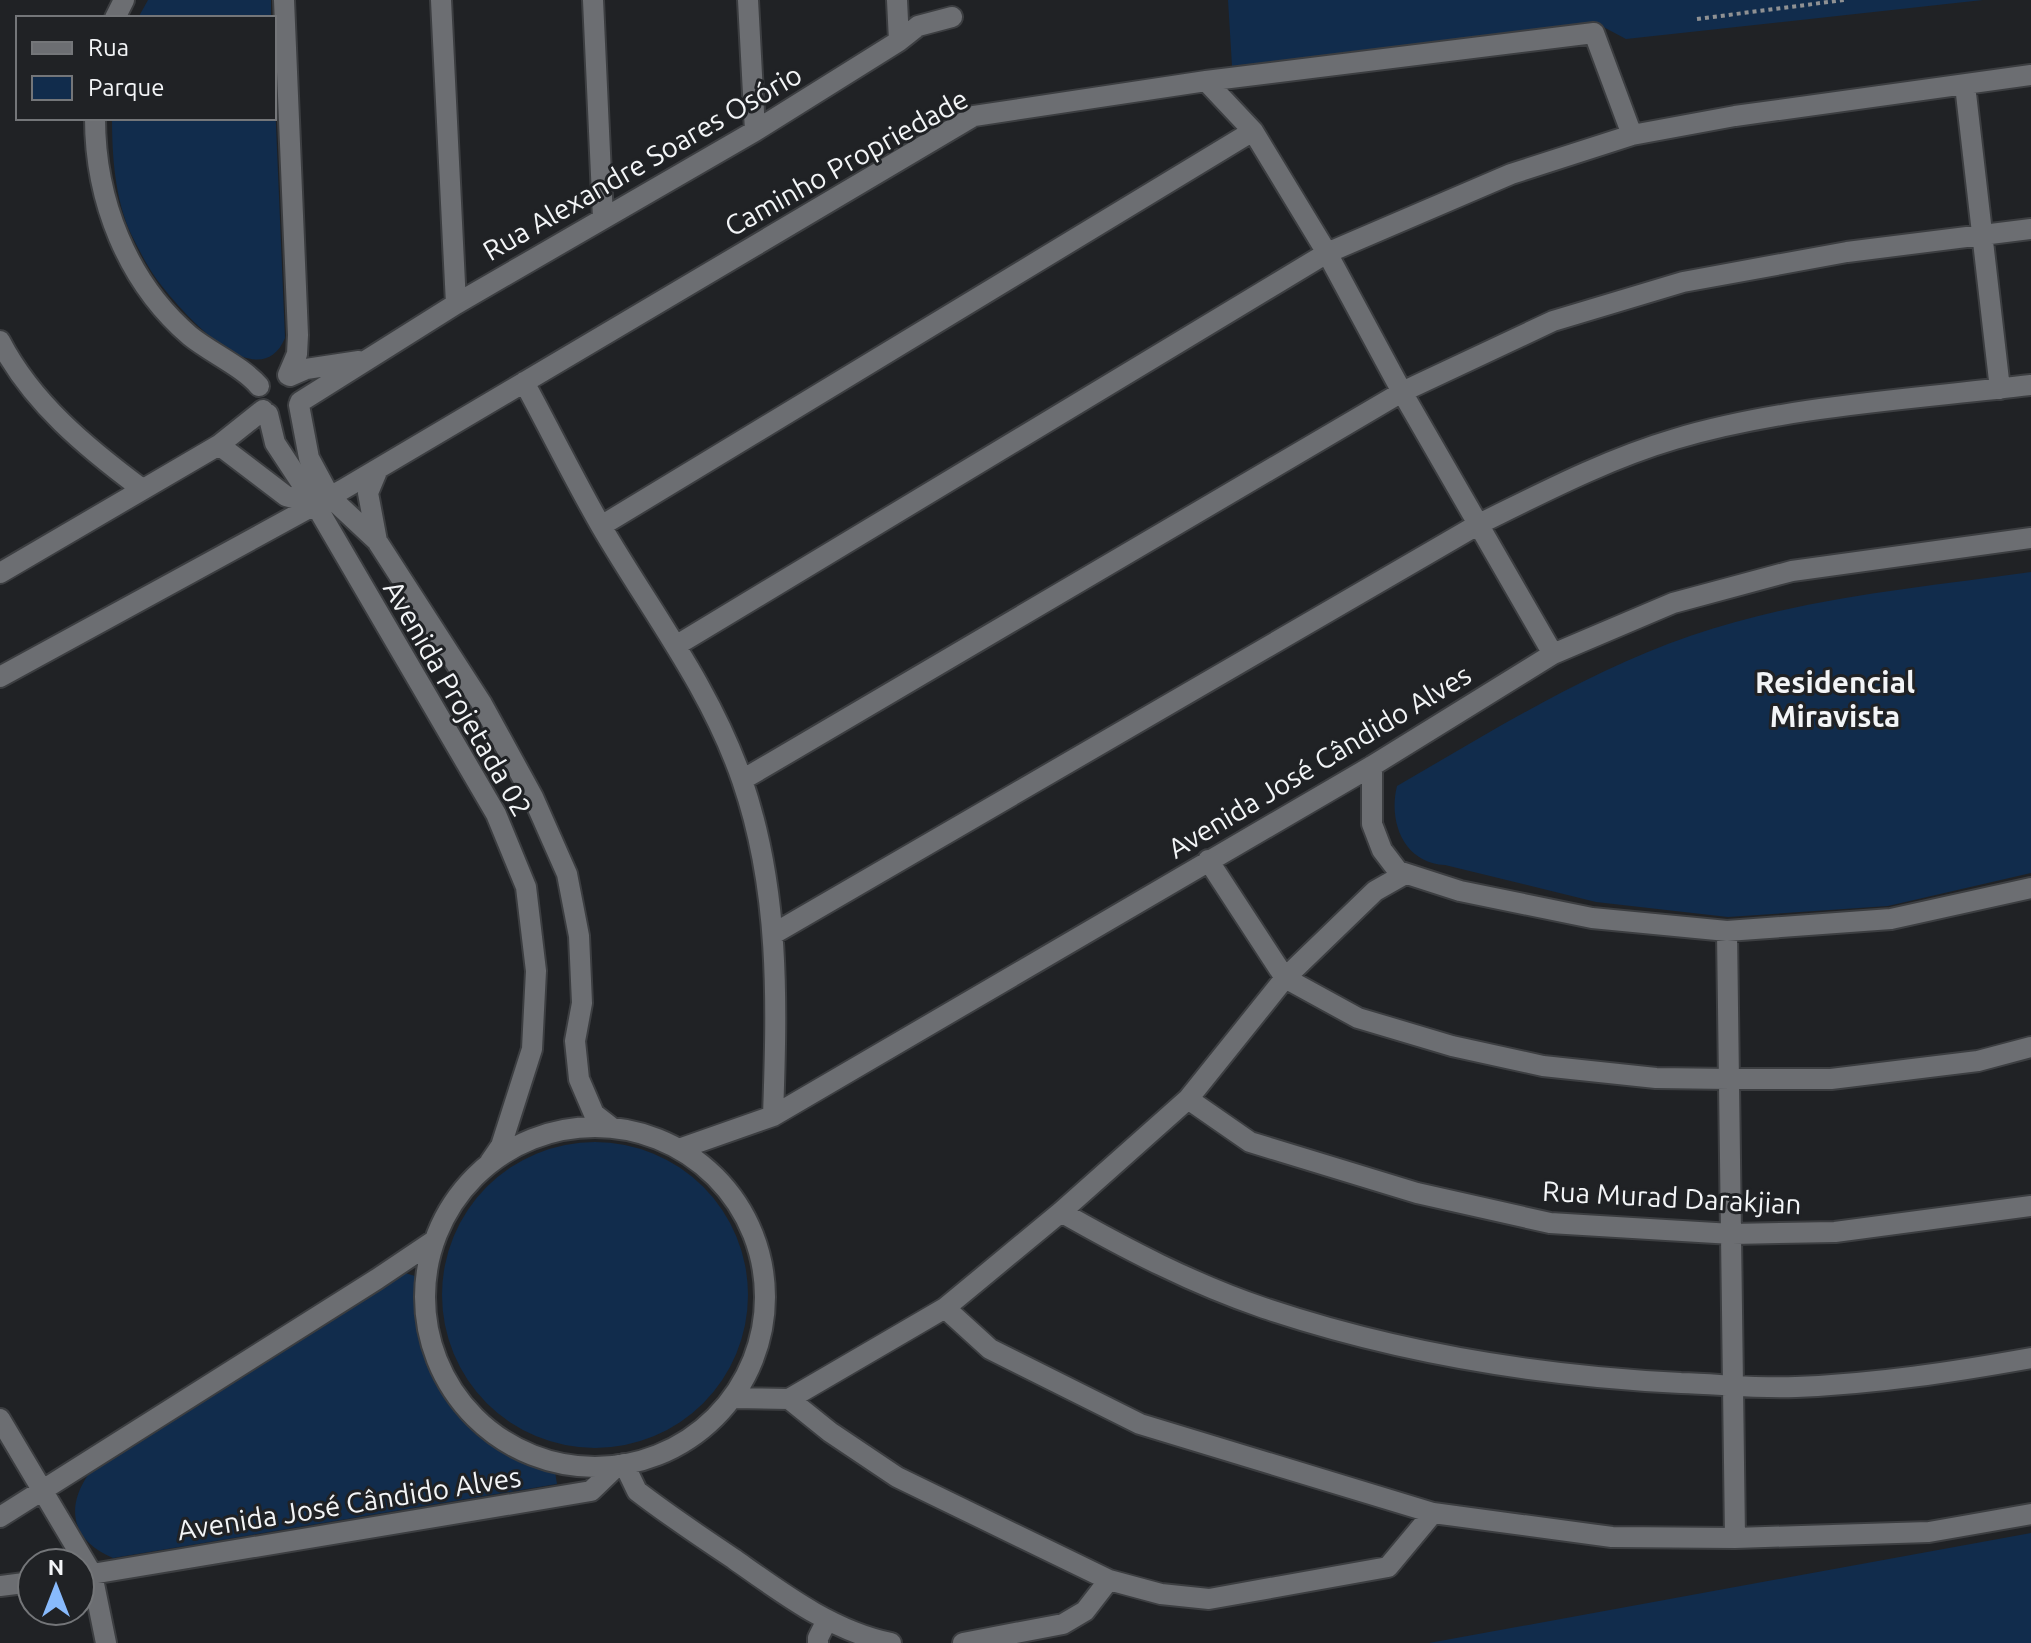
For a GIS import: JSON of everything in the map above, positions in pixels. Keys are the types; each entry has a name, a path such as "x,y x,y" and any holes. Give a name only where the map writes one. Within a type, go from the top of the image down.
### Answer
{"street":[{"path":"284,0 298,335 297,354 289,376"},
{"path":"441,0 456,304"},
{"path":"593,0 603,218"},
{"path":"748,0 755,131"},
{"path":"897,0 899,41"},
{"name":"Rua Alexandre Soares Osório","path":"299,403 456,304 755,131 918,26 952,17"},
{"name":"Caminho Propriedade","path":"0,677 378,469 974,116 1206,81 1594,33 1632,135"},
{"path":"677,645 1327,253 1511,174 1632,135 1735,116 2031,75"},
{"path":"1206,81 1253,131 1327,253 1402,392 1553,654"},
{"path":"1965,85 2000,389"},
{"path":"0,573 219,445 259,406 270,375 279,373 289,376 298,384 299,403 289,415 274,417 259,406 250,376 223,361 189,334 159,303 134,268 115,229 102,188 95,145 95,120"},
{"path":"601,526 1253,131"},
{"path":"742,780 1402,392 1553,321 1683,282 1847,252 2031,229"},
{"path":"0,341 43,403 89,450 142,489"},
{"name":"Rua Alexandre Soares Osório","path":"289,376 306,369 363,361"},
{"path":"524,382 601,526 677,645 713,712 742,780 760,845 775,933 773,1116"},
{"path":"775,933 1479,524 1565,482 1675,439 1781,415 2031,385"},
{"name":"Avenida Projetada 02","path":"299,403 309,458 322,500 377,541 482,704 533,797 567,874 579,936 582,1003 575,1041 579,1079 594,1114 612,1128"},
{"name":"Avenida Projetada 02","path":"259,406 275,443 322,500 496,814 526,887 536,971 532,1049 501,1146 487,1166"},
{"path":"219,445 286,496 322,500"},
{"name":"Avenida Projetada 02","path":"377,541 368,493 378,469"},
{"name":"Avenida José Cândido Alves","path":"679,1149 773,1116 1372,766 1553,654 1673,603 1792,571 2031,538"},
{"path":"1372,766 1372,824 1382,850 1398,871 1460,891 1592,918 1727,931 1891,919 2031,888"},
{"path":"1208,860 1285,978 1358,1018 1452,1046 1543,1066 1656,1078 1730,1079 1831,1079 1978,1061 2031,1047"},
{"path":"732,1398 789,1399 945,1308 1061,1212 1188,1099 1285,978 1375,891 1405,874"},
{"path":"1727,931 1735,1538"},
{"name":"Rua Murad Darakjian","path":"1188,1099 1250,1142 1417,1193 1550,1223 1732,1234 1835,1232 2031,1206"},
{"path":"590,1127 612,1128 635,1132 679,1149 715,1176 731,1193 748,1222 761,1254 765,1276 764,1321 752,1364 732,1398 713,1420 694,1435 672,1448 621,1464 578,1466 532,1454 491,1431 457,1397 435,1356 425,1309 427,1274 435,1240 456,1199 487,1166 525,1142 546,1135 590,1127"},
{"path":"1061,1212 1138,1255 1263,1308 1370,1338 1481,1363 1634,1381 1794,1387 1928,1376 2031,1358"},
{"path":"0,1517 435,1240"},
{"path":"945,1308 990,1349 1140,1424 1433,1513 1612,1537 1735,1538 1929,1532 2031,1514"},
{"path":"789,1399 830,1432 897,1477 1109,1580 1161,1594 1209,1599 1388,1567 1433,1513"},
{"path":"0,1419 72,1547"},
{"path":"621,1464 637,1491 797,1603 871,1639 891,1643"},
{"name":"Avenida José Cândido Alves","path":"96,1573 591,1491 621,1464"},
{"path":"963,1643 1063,1624 1085,1611 1109,1580"},
{"path":"96,1609 106,1643"},
{"path":"818,1643 827,1620"}],"path":[{"path":"1697,19 1844,0"}],"green space":[{"path":"148,0 271,0 271,16 139,16"},
{"path":"1228,0 1983,0 1626,39 1594,22 1232,66"},
{"path":"112,120 276,120 285,338 273,355 256,360 238,354 218,342 180,308 148,267 131,234 121,206 114,162"},
{"path":"2031,572 2031,873 1888,906 1728,917 1596,902 1431,863 1409,849 1397,826 1397,786 1540,704 1651,651 1731,623 1816,603"},
{"path":"595,1142 625,1145 654,1153 680,1168 703,1187 722,1210 737,1236 745,1265 748,1295 745,1325 737,1354 722,1380 703,1403 680,1422 654,1437 625,1445 595,1448 565,1445 536,1437 510,1422 487,1403 468,1380 453,1354 445,1325 442,1295 445,1265 453,1236 468,1210 487,1187 510,1168 536,1153 565,1145"},
{"path":"405,1273 415,1276 420,1338 427,1363 452,1406 487,1440 531,1464 555,1472 557,1484 113,1558 89,1543 77,1524 76,1500 88,1475"},
{"path":"2031,1533 2031,1643 1429,1643"}],"district":[{"name":"Residencial Miravista","path":"1835,699"}]}
